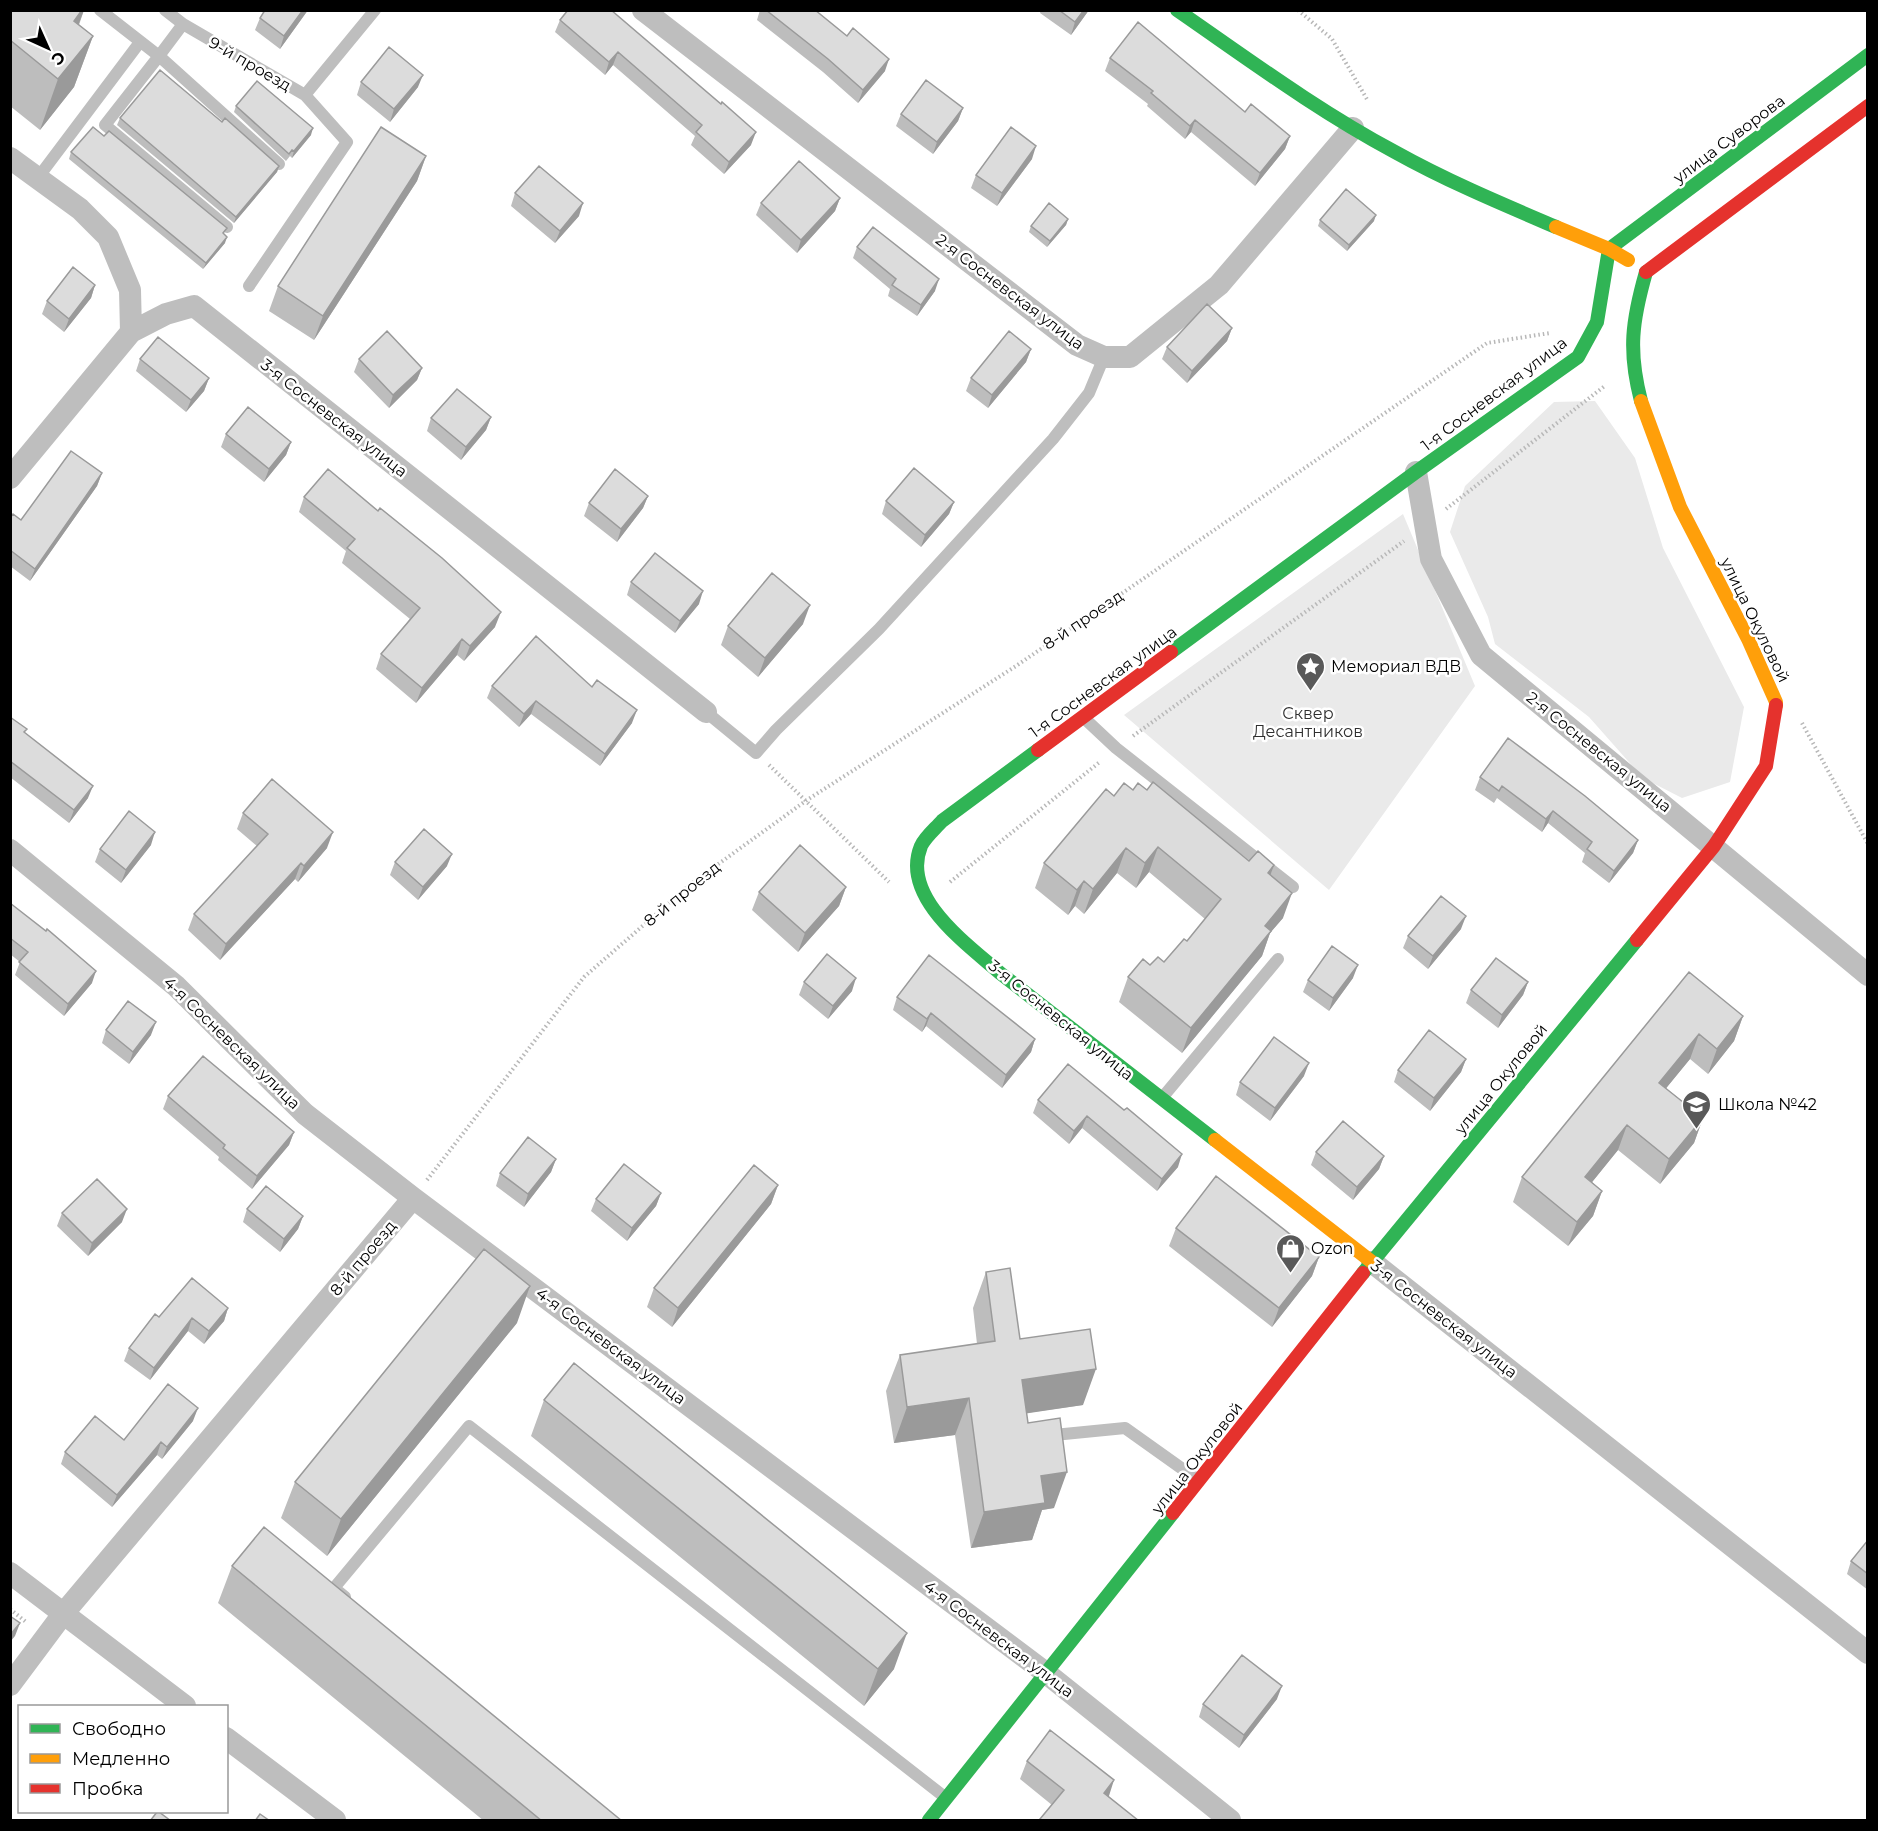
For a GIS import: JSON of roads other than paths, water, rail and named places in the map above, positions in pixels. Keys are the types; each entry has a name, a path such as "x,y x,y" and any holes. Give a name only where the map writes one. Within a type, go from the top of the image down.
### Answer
{"main road":[{"path":"1177,10 1278,81 1395,152 1452,180 1609,249 1646,272 1868,106"},
{"name":"улица Суворова","path":"1609,249 1868,54"},
{"name":"1-я Сосневская улица","path":"942,821 1416,472 1578,357 1597,322 1609,249"},
{"name":"улица Окуловой","path":"929,1821 1372,1262 1714,846 1766,766 1776,702 1748,639 1680,507 1635,382 1632,354 1635,310 1646,272"},
{"name":"3-я Сосневская улица","path":"942,821 921,847 916,876 927,900 946,925 1000,973 1372,1262"}],"street":[{"name":"2-я Сосневская улица","path":"643,10 1077,345 1104,357 1130,357 1219,285 1353,128"},
{"path":"10,158 80,209 108,237 130,290 131,332 10,478"},
{"name":"3-я Сосневская улица","path":"131,332 166,314 194,306 706,712"},
{"name":"2-я Сосневская улица","path":"1416,472 1431,559 1481,655 1868,975"},
{"name":"4-я Сосневская улица","path":"10,850 176,986 305,1114 413,1198 1046,1673 1230,1821"},
{"name":"8-й проезд","path":"10,1685 63,1614 413,1198"},
{"name":"3-я Сосневская улица","path":"1372,1262 1868,1653"},
{"path":"10,1573 182,1705"},
{"path":"228,1740 335,1821"}],"lane":[{"path":"100,10 159,56 279,164"},
{"name":"9-й проезд","path":"165,10 183,24 305,95 375,10"},
{"path":"183,24 105,125 227,227"},
{"path":"37,179 140,42"},
{"path":"249,286 346,142 305,95"},
{"path":"706,712 756,753 776,730 879,629 1053,439 1089,393 1104,357"},
{"path":"1083,718 1116,748 1293,887"},
{"path":"1161,1099 1278,959"},
{"path":"352,1603 334,1588 469,1426 947,1798"},
{"path":"1054,1435 1125,1428 1200,1480"}],"place":[{"name":"Мемориал ВДВ","path":"1310,692"},
{"name":"Школа №42","path":"1697,1130"},
{"name":"Ozon","path":"1290,1274"}],"park label":[{"name":"Сквер Десантников","path":"1308,722"}]}
